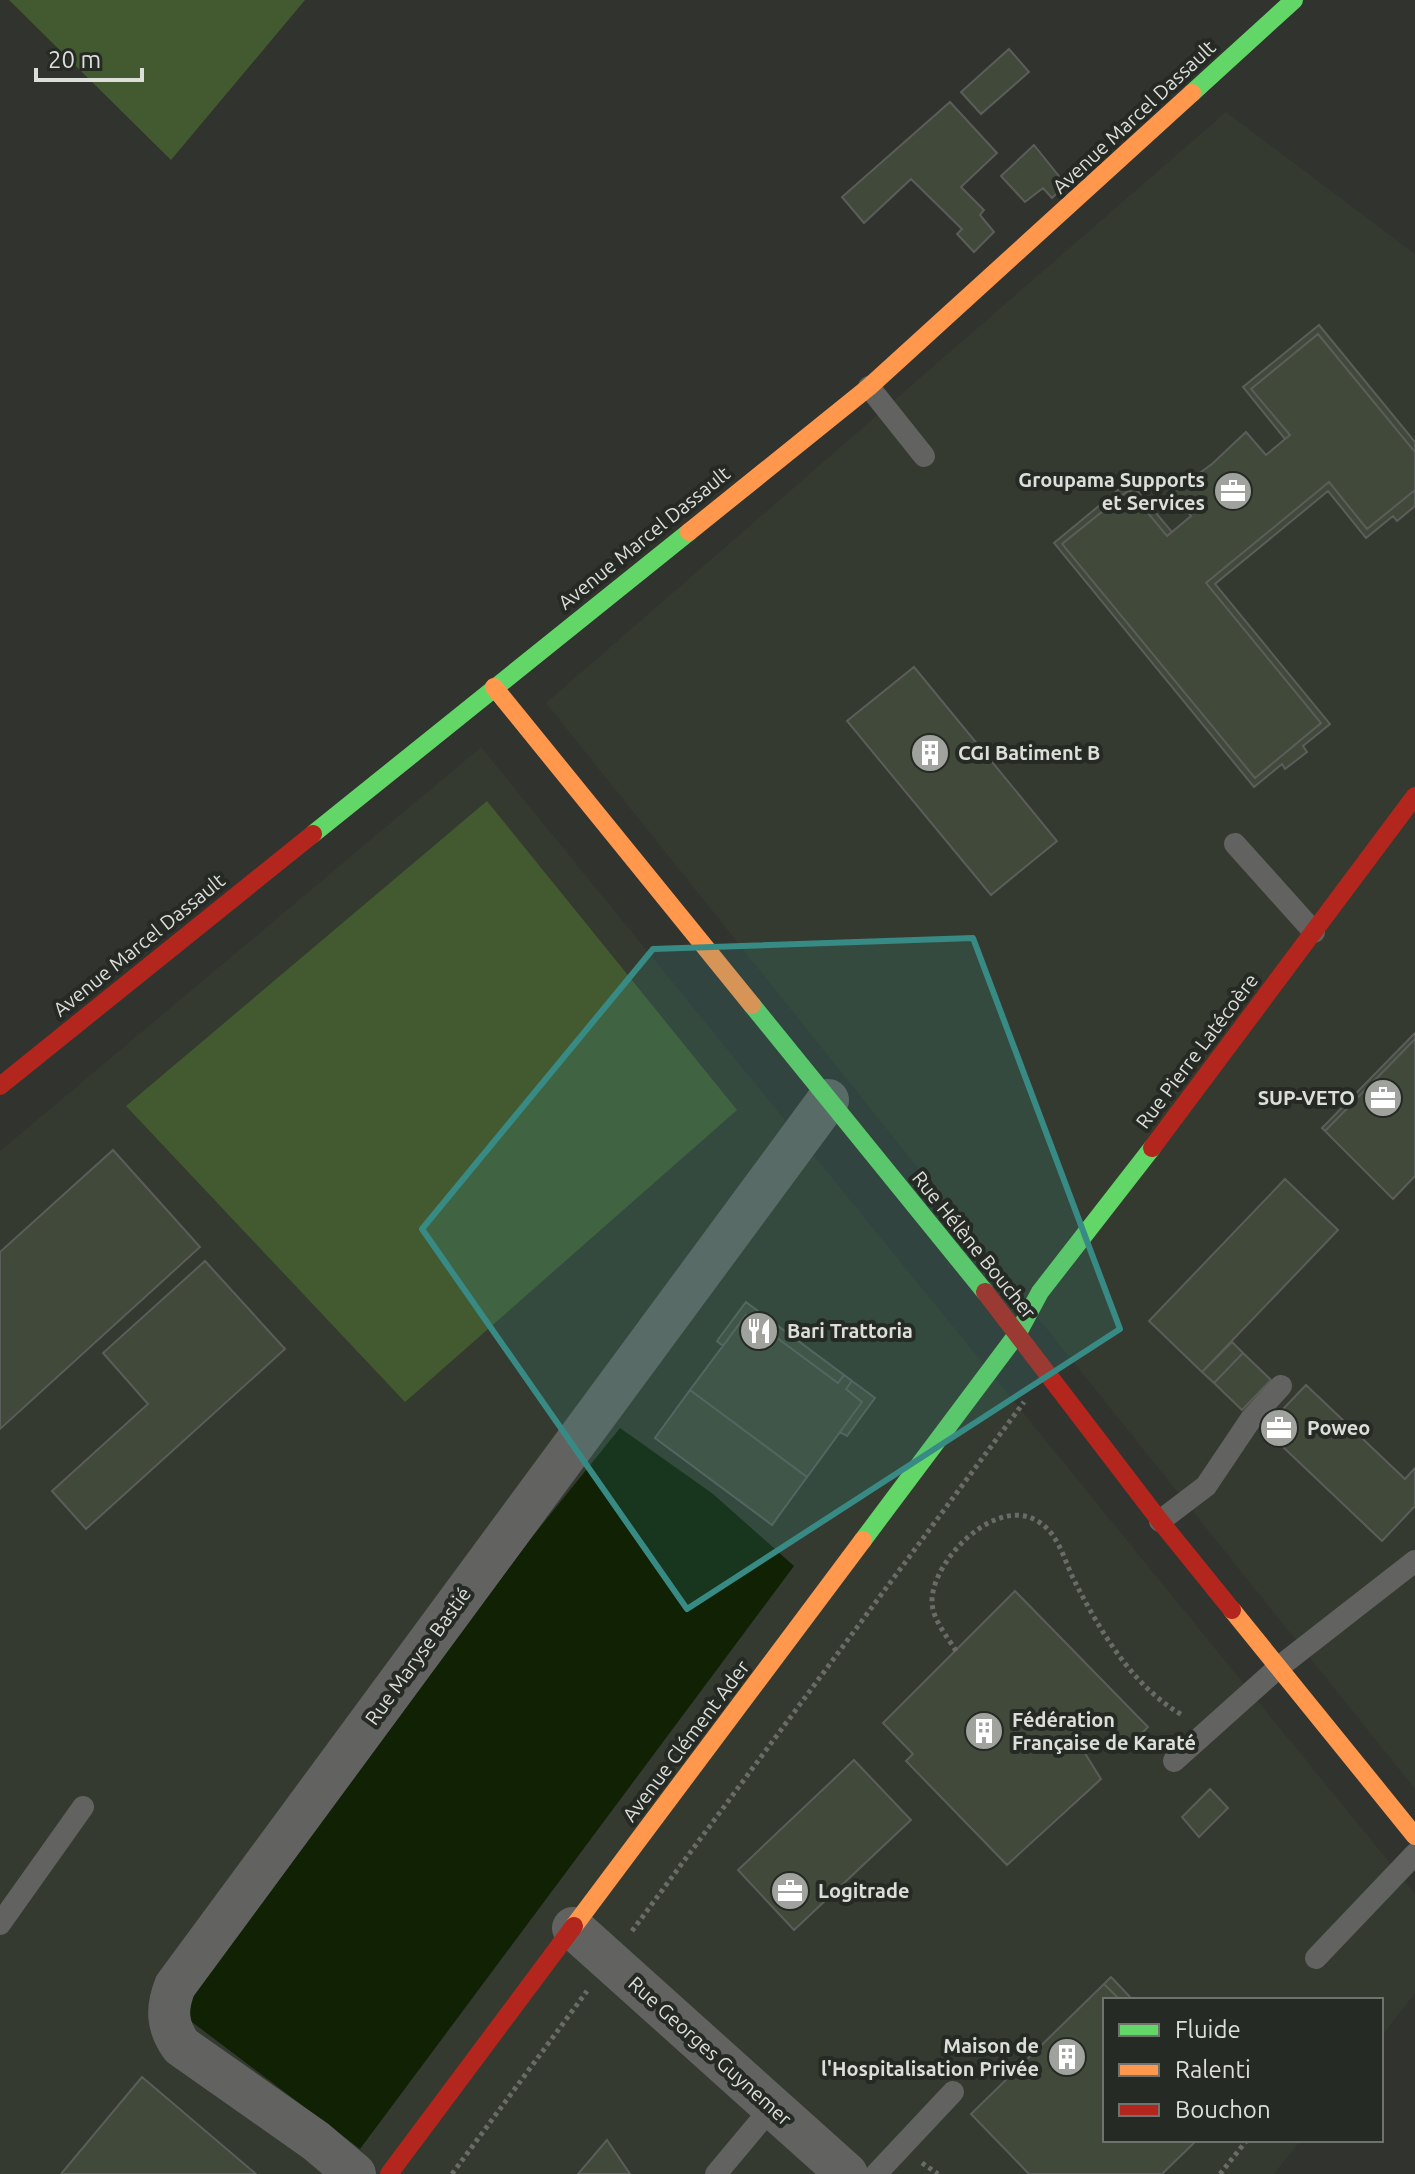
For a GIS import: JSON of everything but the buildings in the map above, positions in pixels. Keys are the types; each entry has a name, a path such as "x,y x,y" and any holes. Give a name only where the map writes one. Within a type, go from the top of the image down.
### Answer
{"street":[{"name":"Avenue Marcel Dassault","path":"0,1086 869,387 1294,0"},
{"name":"Rue Hélène Boucher","path":"494,687 1018,1333 1160,1521 1415,1836"},
{"name":"Rue Pierre Latécoère","path":"1018,1333 1040,1292 1412,806"},
{"name":"Rue Maryse Bastié","path":"355,2174 316,2141 181,2046 171,2032 168,2015 175,1986 828,1100"},
{"name":"Avenue Clément Ader","path":"389,2174 1018,1333"},
{"name":"Rue Georges Guynemer","path":"573,1928 847,2174"}],"lane":[{"path":"869,387 924,456"},
{"path":"1235,844 1314,932"},
{"path":"1160,1521 1206,1486 1251,1419 1281,1386"},
{"path":"1174,1761 1279,1667 1415,1561"},
{"path":"0,1924 83,1807"},
{"path":"1316,1958 1415,1854"},
{"path":"876,2174 953,2092"},
{"path":"716,2174 772,2107"}],"path":[{"path":"624,1941 1031,1393"},
{"path":"956,1651 934,1614 932,1600 945,1567 957,1547 990,1521 1008,1515 1025,1515 1040,1522 1051,1533 1086,1602 1119,1655 1138,1678 1174,1710 1210,1730"},
{"path":"452,2174 592,1985"},
{"path":"1220,2174 1245,2142"}],"highlighted area":[{"path":"973,938 1120,1329 687,1609 422,1229 653,949"}],"shaded area":[{"path":"9,0 305,0 171,160"},
{"path":"1226,112 1415,254 1415,1789 546,703"},
{"path":"481,747 1415,1894 1415,1993 1383,2034 1383,1998 1103,1998 1103,2142 1299,2142 1274,2174 0,2174 0,1151"},
{"path":"487,801 737,1110 405,1402 126,1106"},
{"path":"620,1428 713,1494 794,1566 360,2149 188,2019 186,2001 528,1542"}],"traffic: fast":[{"path":"1192,93 1294,0"},
{"path":"313,834 689,532"},
{"path":"752,1005 985,1292"},
{"path":"863,1540 1018,1333 1040,1292 1152,1148"}],"traffic: slow":[{"path":"689,532 869,387 1192,93"},
{"path":"494,687 752,1005"},
{"path":"574,1926 863,1540"},
{"path":"1232,1610 1415,1836"}],"traffic: jam":[{"path":"1152,1148 1415,796"},
{"path":"0,1086 313,834"},
{"path":"985,1292 1232,1610"},
{"path":"389,2174 574,1926"}],"place":[{"name":"Groupama Supports et Services","path":"1233,491"},
{"name":"CGI Batiment B","path":"930,753"},
{"name":"SUP-VETO","path":"1383,1098"},
{"name":"Bari Trattoria","path":"759,1331"},
{"name":"Poweo","path":"1279,1428"},
{"name":"Fédération Française de Karaté","path":"984,1731"},
{"name":"Logitrade","path":"790,1891"},
{"name":"Maison de l'Hospitalisation Privée","path":"1067,2057"}]}
